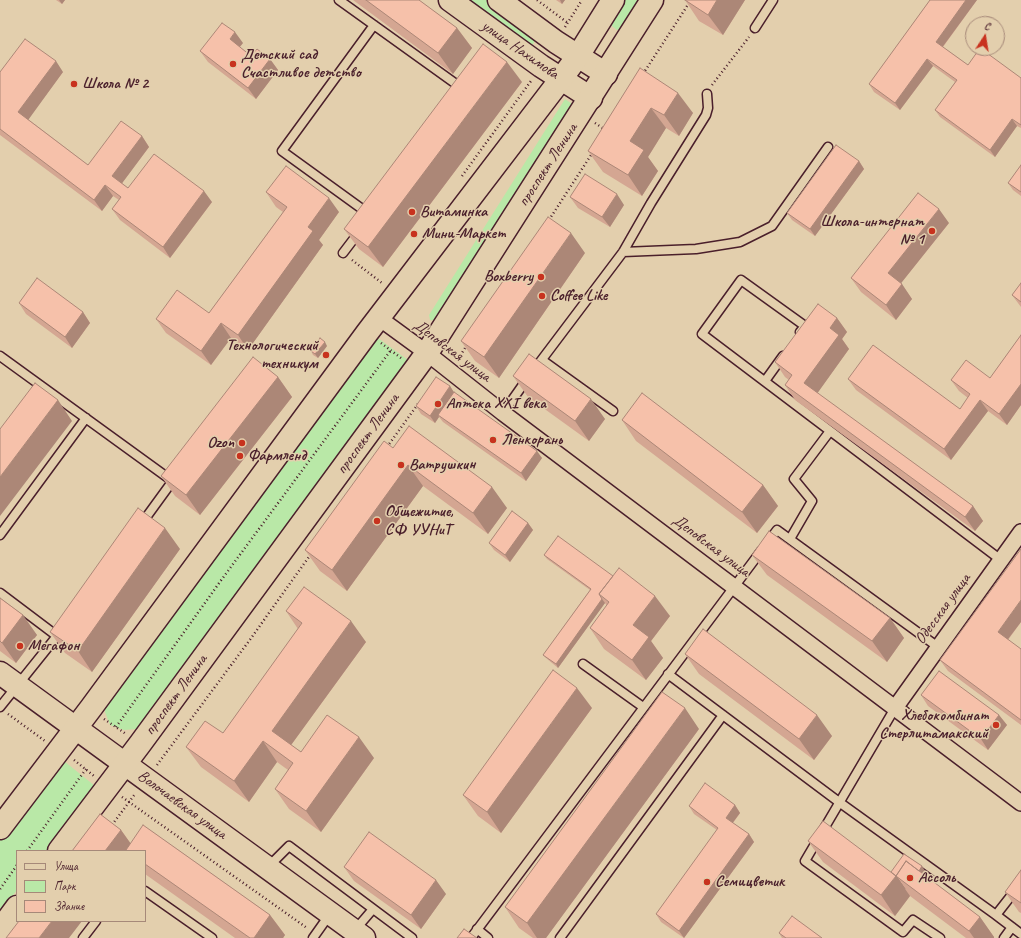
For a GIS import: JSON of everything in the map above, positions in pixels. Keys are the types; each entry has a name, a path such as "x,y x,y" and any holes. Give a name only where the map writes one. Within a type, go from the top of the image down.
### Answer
{"main road":[{"name":"улица Нахимова","path":"450,0 500,40 591,98"},
{"path":"0,828 377,329 578,56 613,0"},
{"name":"проспект Ленина","path":"60,850 427,353 591,98 652,0"},
{"name":"улица Нахимова","path":"509,5 578,56 606,74"},
{"name":"Волочаевская улица","path":"0,673 359,935"},
{"path":"0,930 16,908"}],"street":[{"name":"Деповская улица","path":"377,329 427,353 503,413 1021,803"},
{"name":"Одесская улица","path":"895,708 1021,532"}],"lane":[{"path":"340,0 465,90"},
{"path":"755,28 773,0"},
{"path":"343,253 369,219 282,151 374,25"},
{"path":"503,413 623,252 651,202 706,115 708,108 707,94"},
{"path":"623,252 696,249 740,242 772,226 828,147"},
{"path":"796,339 805,326 741,280 702,334 1001,560"},
{"path":"764,381 787,351"},
{"path":"0,356 86,418 175,478 136,531"},
{"path":"542,360 613,411"},
{"path":"0,535 86,418"},
{"path":"790,539 812,501 794,479 830,431"},
{"path":"471,938 777,530 938,647"},
{"path":"0,593 57,636"},
{"path":"3,710 18,686 66,624"},
{"path":"583,664 644,707"},
{"path":"668,674 839,802 1021,934"},
{"path":"895,708 805,861 902,932 913,920 940,938"},
{"path":"560,938 723,716"},
{"path":"268,868 289,846 412,938"},
{"path":"996,915 1021,884"},
{"path":"146,892 212,938"},
{"path":"359,935 373,909"},
{"path":"314,936 330,914"},
{"path":"82,938 95,922"},
{"path":"1004,938 1012,927"},
{"path":"477,929 488,938"}],"path":[{"path":"537,0 568,23"},
{"path":"564,29 582,0"},
{"path":"640,79 691,0"},
{"path":"707,94 755,28"},
{"path":"546,224 594,151"},
{"path":"343,253 382,283"},
{"path":"377,329 391,350 403,360"},
{"path":"447,369 460,357 468,343"},
{"path":"99,715 116,727 222,579 391,350"},
{"path":"385,450 421,399"},
{"path":"153,770 249,641 312,552"},
{"path":"3,710 47,742"},
{"path":"28,850 86,769"},
{"path":"111,826 138,790"},
{"path":"117,793 314,936"},
{"path":"0,889 16,866"}],"green space":[{"path":"451,0 502,0 542,30 525,56"},
{"path":"624,0 641,0 622,29 617,30 612,26 612,20"},
{"path":"565,99 575,106 437,321 430,320 429,315"},
{"path":"378,338 408,360 137,729 124,730 110,725 105,712 105,703"},
{"path":"59,757 95,786 47,850 16,850 16,891 0,913 0,837"}],"building":[{"path":"366,0 419,0 457,28 438,53"},
{"path":"685,0 717,0 708,15"},
{"path":"930,0 966,0 936,42 968,65 974,56 991,56 1021,78 1021,125 1012,119 990,150 935,110 957,80 927,59 895,103 869,84"},
{"name":"Детский сад Счастливое детство","path":"222,23 235,32 230,39 251,56 257,49 270,59 248,88 200,51"},
{"path":"25,39 56,61 18,112 88,165 121,121 142,136 112,176 128,188 154,154 204,191 163,247 112,209 121,197 105,185 94,200 0,129 0,72"},
{"path":"483,44 507,62 368,247 344,229"},
{"path":"640,68 678,93 664,115 651,108 630,141 644,150 628,175 588,151"},
{"path":"836,145 859,161 810,229 787,213"},
{"path":"1021,165 1021,192 1008,183"},
{"path":"286,166 329,198 308,227 313,231 238,335 221,323 201,351 156,319 177,290 209,313 287,207 266,192"},
{"path":"585,174 617,194 602,217 570,197"},
{"path":"918,193 939,209 888,273 902,284 886,305 851,278"},
{"path":"548,217 571,233 484,357 461,341"},
{"path":"37,278 83,312 65,337 19,303"},
{"path":"1021,283 1021,302 1012,295"},
{"path":"818,304 837,318 830,328 839,335 804,383 973,506 965,517 785,385 792,375 775,362"},
{"path":"1021,335 1021,384 999,414 980,400 944,449 848,379 873,345 960,409 970,394 951,380 966,360 990,378"},
{"path":"320,338 325,342 315,354 311,351"},
{"path":"529,354 591,399 575,421 513,376"},
{"path":"253,357 278,377 186,495 161,476"},
{"path":"436,377 450,386 430,416 416,406"},
{"path":"35,383 58,400 0,477 0,429"},
{"name":"Ленкорань","path":"454,392 537,451 521,473 438,415"},
{"path":"642,393 763,485 742,512 622,420"},
{"path":"409,426 492,487 473,513 408,465 332,570 305,550 384,441 393,448"},
{"path":"138,508 165,528 78,651 50,632"},
{"path":"512,511 528,523 505,555 489,543"},
{"path":"769,531 890,618 872,641 752,555"},
{"path":"558,536 613,576 599,594 602,599 556,664 543,655 591,589 544,555"},
{"path":"1021,549 1021,600 998,632 1021,649 1021,720 940,660"},
{"path":"619,568 655,596 633,625 649,637 632,660 590,628 609,602 599,594"},
{"path":"304,587 351,621 272,731 301,752 327,715 359,737 306,811 275,789 293,763 263,741 234,781 186,747 205,721 223,733 302,623 286,611"},
{"path":"0,598 23,615 2,643 0,641"},
{"path":"703,629 817,715 799,739 685,654"},
{"path":"553,670 577,688 487,812 463,795"},
{"path":"939,671 999,715 981,739 921,695"},
{"path":"662,692 685,708 527,923 505,907"},
{"name":"Семицветик","path":"705,783 735,805 726,818 749,834 679,931 656,914 718,828 689,806"},
{"path":"100,814 121,830 106,850 73,850"},
{"path":"823,821 896,876 881,895 808,841"},
{"path":"143,825 270,915 254,938 250,938 146,865 146,850 126,850"},
{"path":"369,832 436,880 411,915 344,867"},
{"path":"904,854 922,866 919,871 906,861 896,876 891,872"},
{"path":"906,861 980,917 969,931 896,876"},
{"path":"1021,870 1021,903 1005,892"},
{"path":"792,916 822,938 786,938 779,933"},
{"path":"18,922 51,922 39,938 6,938"},
{"path":"464,929 477,938 457,938"}],"place":[{"name":"Детский сад Счастливое детство","path":"233,64"},
{"name":"Школа № 2","path":"74,84"},
{"name":"Витаминка","path":"412,212"},
{"name":"Школа-интернат № 1","path":"932,231"},
{"name":"Мини-Маркет","path":"414,234"},
{"name":"Boxberry","path":"541,277"},
{"name":"Coffee Like","path":"542,296"},
{"name":"Технологический техникум","path":"326,355"},
{"name":"Аптека ХХI века","path":"438,404"},
{"name":"Ленкорань","path":"493,440"},
{"name":"Ozon","path":"242,443"},
{"name":"Фармленд","path":"240,456"},
{"name":"Ватрушкин","path":"401,465"},
{"name":"Общежитие, СФ УУНиТ","path":"377,521"},
{"name":"Мегафон","path":"20,646"},
{"name":"Хлебокомбинат Стерлитамакский","path":"996,725"},
{"name":"Ассоль","path":"910,878"},
{"name":"Семицветик","path":"707,882"}]}
